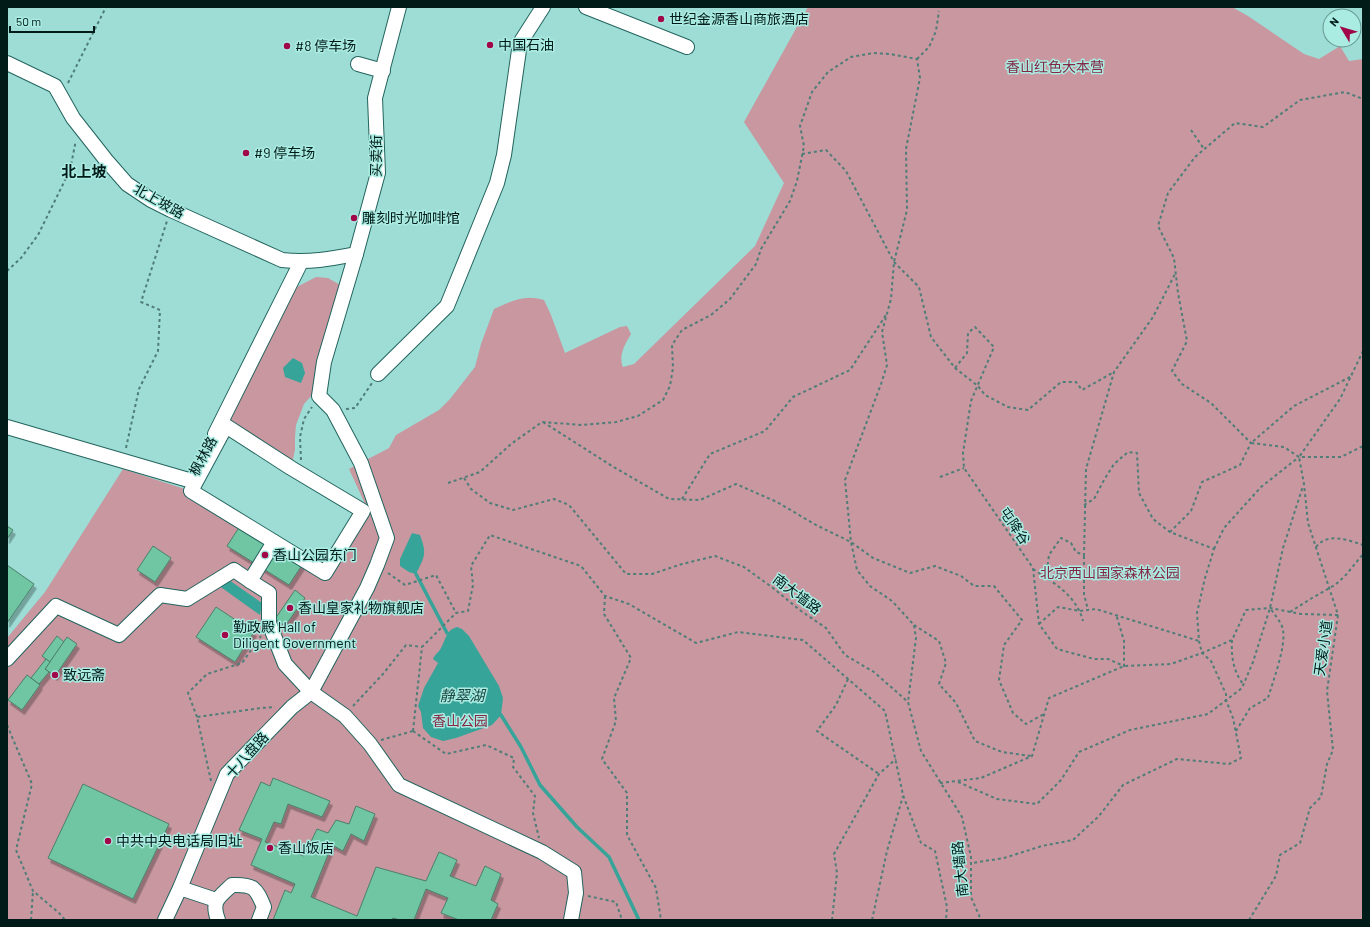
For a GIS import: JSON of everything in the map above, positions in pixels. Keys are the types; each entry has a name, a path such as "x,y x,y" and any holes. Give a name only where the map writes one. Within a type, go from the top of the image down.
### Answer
{"street":[{"name":"买卖街","path":"319,396 324,362 378,173 375,98 398,7"},
{"path":"378,374 447,306 498,183 504,155 520,43 543,7"},
{"path":"586,7 687,47"},
{"path":"7,62 55,86"},
{"path":"358,64 383,71"},
{"name":"北上坡路","path":"55,86 73,118 106,160 127,184 152,200 282,260 301,262 323,261 356,254"},
{"name":"枫林路","path":"7,427 192,481 301,262"},
{"path":"310,692 378,566 387,538 361,463 332,410 319,396"},
{"path":"226,426 300,473 364,511 326,573 191,491 226,426"},
{"path":"250,581 274,542"},
{"path":"7,659 56,606 119,635 160,595 187,599 234,570 269,593 269,623 285,664 310,692 345,716 370,744 399,785 542,852 574,872 576,893 571,920"},
{"name":"十八盘路","path":"165,920 180,888 226,774 292,706 310,692"},
{"path":"218,920 214,909 216,900 232,885 246,884 258,892 264,907 259,920"},
{"path":"180,888 216,900"}],"path":[{"path":"55,86 65,89 106,7"},
{"path":"917,59 929,47 936,31 939,11"},
{"path":"448,483 480,472 511,444 542,422 582,424 616,422 638,416 663,400 670,386 673,368 672,344 682,330 711,315 730,299 756,264 761,249 790,201 797,181 804,146 800,126 812,92 828,72 851,57 873,53 890,54 917,59"},
{"path":"917,59 920,78 906,149 907,210 894,262 891,298 882,332 887,365 845,480 851,542 857,570 870,586 892,601 914,625 938,641 946,662 939,684 956,703 974,741 1002,752 1032,756"},
{"path":"1363,99 1345,92 1300,100 1263,127 1235,123 1195,157 1168,193 1158,226 1174,258 1187,341 1172,371 1182,384 1211,403 1251,443 1284,447 1299,456 1341,457 1363,446"},
{"path":"1191,130 1204,149"},
{"path":"7,271 21,258 38,235 70,170 75,138"},
{"path":"802,154 826,150 846,171 894,262 919,287 931,337 955,368 978,386 985,395 1008,407 1028,410 1061,382 1076,382 1082,390 1114,372"},
{"path":"125,454 139,389 158,351 160,310 141,302 171,210"},
{"path":"1088,610 1084,594 1084,504 1086,468 1114,372 1152,317 1176,273"},
{"path":"682,499 710,454 765,431 793,397 850,370 887,312"},
{"path":"940,477 964,468 963,453 971,402 994,347 975,327 968,333 967,353 955,368"},
{"path":"971,863 1004,858 1042,846 1073,840 1098,816 1123,785 1177,759 1229,764 1241,758 1233,718 1226,700 1226,694 1211,661 1202,653 1199,641 1197,613 1205,578 1214,549 1224,528 1262,487 1299,456 1340,399 1363,351"},
{"path":"355,408 378,374"},
{"path":"1170,532 1191,511 1202,482 1240,465 1251,443 1294,406 1351,377"},
{"path":"300,473 302,458 300,436 304,419 319,396"},
{"path":"542,422 612,466 669,499 700,500 736,484 777,502 816,526 851,542 873,558 910,573 936,566 961,576 974,586 994,586 1022,620 1004,645 999,680 1013,713 1026,724 1044,714"},
{"path":"1084,504 1094,499 1114,464 1128,452 1137,453 1139,493 1153,519 1170,532 1214,549"},
{"name":"天爱小道","path":"1249,920 1276,876 1280,854 1300,843 1310,808 1321,797 1327,764 1333,750 1327,691 1338,615 1308,523 1304,484 1299,456"},
{"name":"屯降谷","path":"964,468 1033,568 1040,624 1057,649 1094,659 1108,659 1124,666"},
{"name":"南大墙路","path":"464,478 471,489 490,503 513,510 554,499 569,504 626,574 652,574 682,564 715,556 744,567 801,611 826,628 845,655 874,672 908,702 921,752 962,817 971,857 971,897 981,920"},
{"path":"957,781 997,799 1037,804 1061,780 1079,752 1130,730 1208,714 1242,688 1253,662 1270,608 1284,548 1304,484"},
{"path":"413,731 422,647 456,614 468,611 473,586 471,566 490,535 581,566 605,596 629,604 696,643 738,632 804,640 885,711 903,794 921,844 935,851 948,907 946,920"},
{"path":"1046,577 1049,555 1061,538 1071,543 1076,552 1084,555"},
{"path":"1316,547 1320,541 1328,538 1363,544"},
{"path":"1290,612 1329,589 1345,576 1363,554"},
{"path":"378,566 405,585 436,576 456,614"},
{"path":"1033,568 1073,599 1080,611 1083,621"},
{"path":"605,596 604,614 631,658 614,698 616,721 602,759 627,793 627,835 656,888 661,920"},
{"path":"1040,624 1058,607 1080,611 1096,609 1199,641"},
{"path":"1235,732 1250,708 1268,698 1277,669 1283,637 1283,628 1270,608"},
{"path":"1244,684 1239,678 1231,655 1232,640 1246,610 1270,608 1301,614 1338,615"},
{"path":"1116,614 1124,641 1124,666"},
{"path":"215,801 197,717 188,693 207,674 242,663 269,623"},
{"path":"908,702 916,638 914,625"},
{"path":"1032,756 1049,698 1124,666 1171,664 1232,640"},
{"path":"345,716 383,674 406,645 422,647"},
{"path":"848,679 836,706 817,731 879,774"},
{"path":"197,717 262,708 292,706"},
{"path":"7,725 32,784 16,850 33,891 31,920"},
{"path":"370,744 413,731"},
{"path":"413,731 446,754 486,744 514,758 513,767 535,796 534,813 542,852"},
{"path":"940,783 981,778 1032,756"},
{"path":"832,920 837,873 834,854 879,774 896,759"},
{"path":"872,920 887,851 903,794"},
{"path":"33,891 65,920"},
{"path":"576,893 616,902 622,920"},
{"path":"1217,920 1236,920"}],"green space":[{"path":"808,7 1232,7 1248,16 1304,54 1319,59 1337,48 1341,48 1349,61 1363,59 1363,920 7,920 7,638 45,592 123,469 191,491 326,573 366,506 349,469 389,448 396,435 439,410 450,399 475,367 481,344 494,309 518,299 537,298 544,300 565,353 620,327 627,326 631,334 622,354 621,359 623,367 634,364 755,246 784,183 744,122"},
{"path":"316,277 328,278 342,286 313,394 304,404 296,425 295,450 291,468 226,427 293,289"}],"water":[{"path":"293,358 302,363 305,373 301,383 285,377 283,368"},
{"path":"412,533 420,535 424,547 423,559 416,574 409,572 400,566 400,559"},
{"path":"229,580 262,603 260,615 218,585"},
{"name":"静翠湖","path":"457,627 462,629 469,636 499,686 503,698 501,715 492,725 443,741 431,737 423,728 421,712 418,706 424,688 438,663 433,659 448,633 453,628"}],"building":[{"path":"7,526 13,530 7,539"},
{"name":"香山公园东门","path":"240,526 302,565 289,585 227,546"},
{"path":"153,546 171,558 155,582 137,570"},
{"path":"7,565 34,584 7,623"},
{"name":"香山皇家礼物旗舰店","path":"295,590 305,598 285,626 275,619"},
{"name":"勤政殿 Hall of Diligent Government","path":"216,607 254,632 235,662 196,637"},
{"path":"57,636 64,642 50,662 42,656"},
{"path":"67,637 77,644 55,676 45,669"},
{"path":"46,659 50,662 45,669 49,672 39,684 31,678"},
{"path":"27,675 40,685 22,710 8,700"},
{"name":"香山饭店","path":"273,778 330,801 322,817 288,804 281,824 274,822 265,842 304,856 317,829 328,833 336,820 349,824 356,806 375,814 364,841 351,834 343,851 332,845 311,897 357,916 376,867 426,881 439,852 457,860 450,876 476,886 485,866 501,874 491,900 498,904 491,920 459,920 441,913 448,898 426,889 414,920 400,920 393,918 392,920 273,920 285,890 291,893 295,884 251,865 262,839 239,830 261,782 270,786"},
{"name":"中共中央电话局旧址","path":"83,784 169,824 133,899 48,858"}],"waterway":[{"path":"416,574 447,633"},
{"path":"501,715 521,747 540,785 577,827 609,857 639,920"}],"place":[{"name":"世纪金源香山商旅酒店","path":"661,19"},
{"name":"中国石油","path":"490,45"},
{"name":"#8 停车场","path":"287,46"},
{"name":"#9 停车场","path":"246,153"},
{"name":"雕刻时光咖啡馆","path":"354,218"},
{"name":"香山公园东门","path":"265,555"},
{"name":"香山皇家礼物旗舰店","path":"290,608"},
{"name":"勤政殿 Hall of Diligent Government","path":"225,635"},
{"name":"致远斋","path":"55,675"},
{"name":"中共中央电话局旧址","path":"108,841"},
{"name":"香山饭店","path":"270,848"}],"district":[{"name":"北上坡","path":"84,172"}],"park label":[{"name":"香山红色大本营","path":"1055,67"},
{"name":"北京西山国家森林公园","path":"1110,573"},
{"name":"香山公园","path":"460,721"}]}
